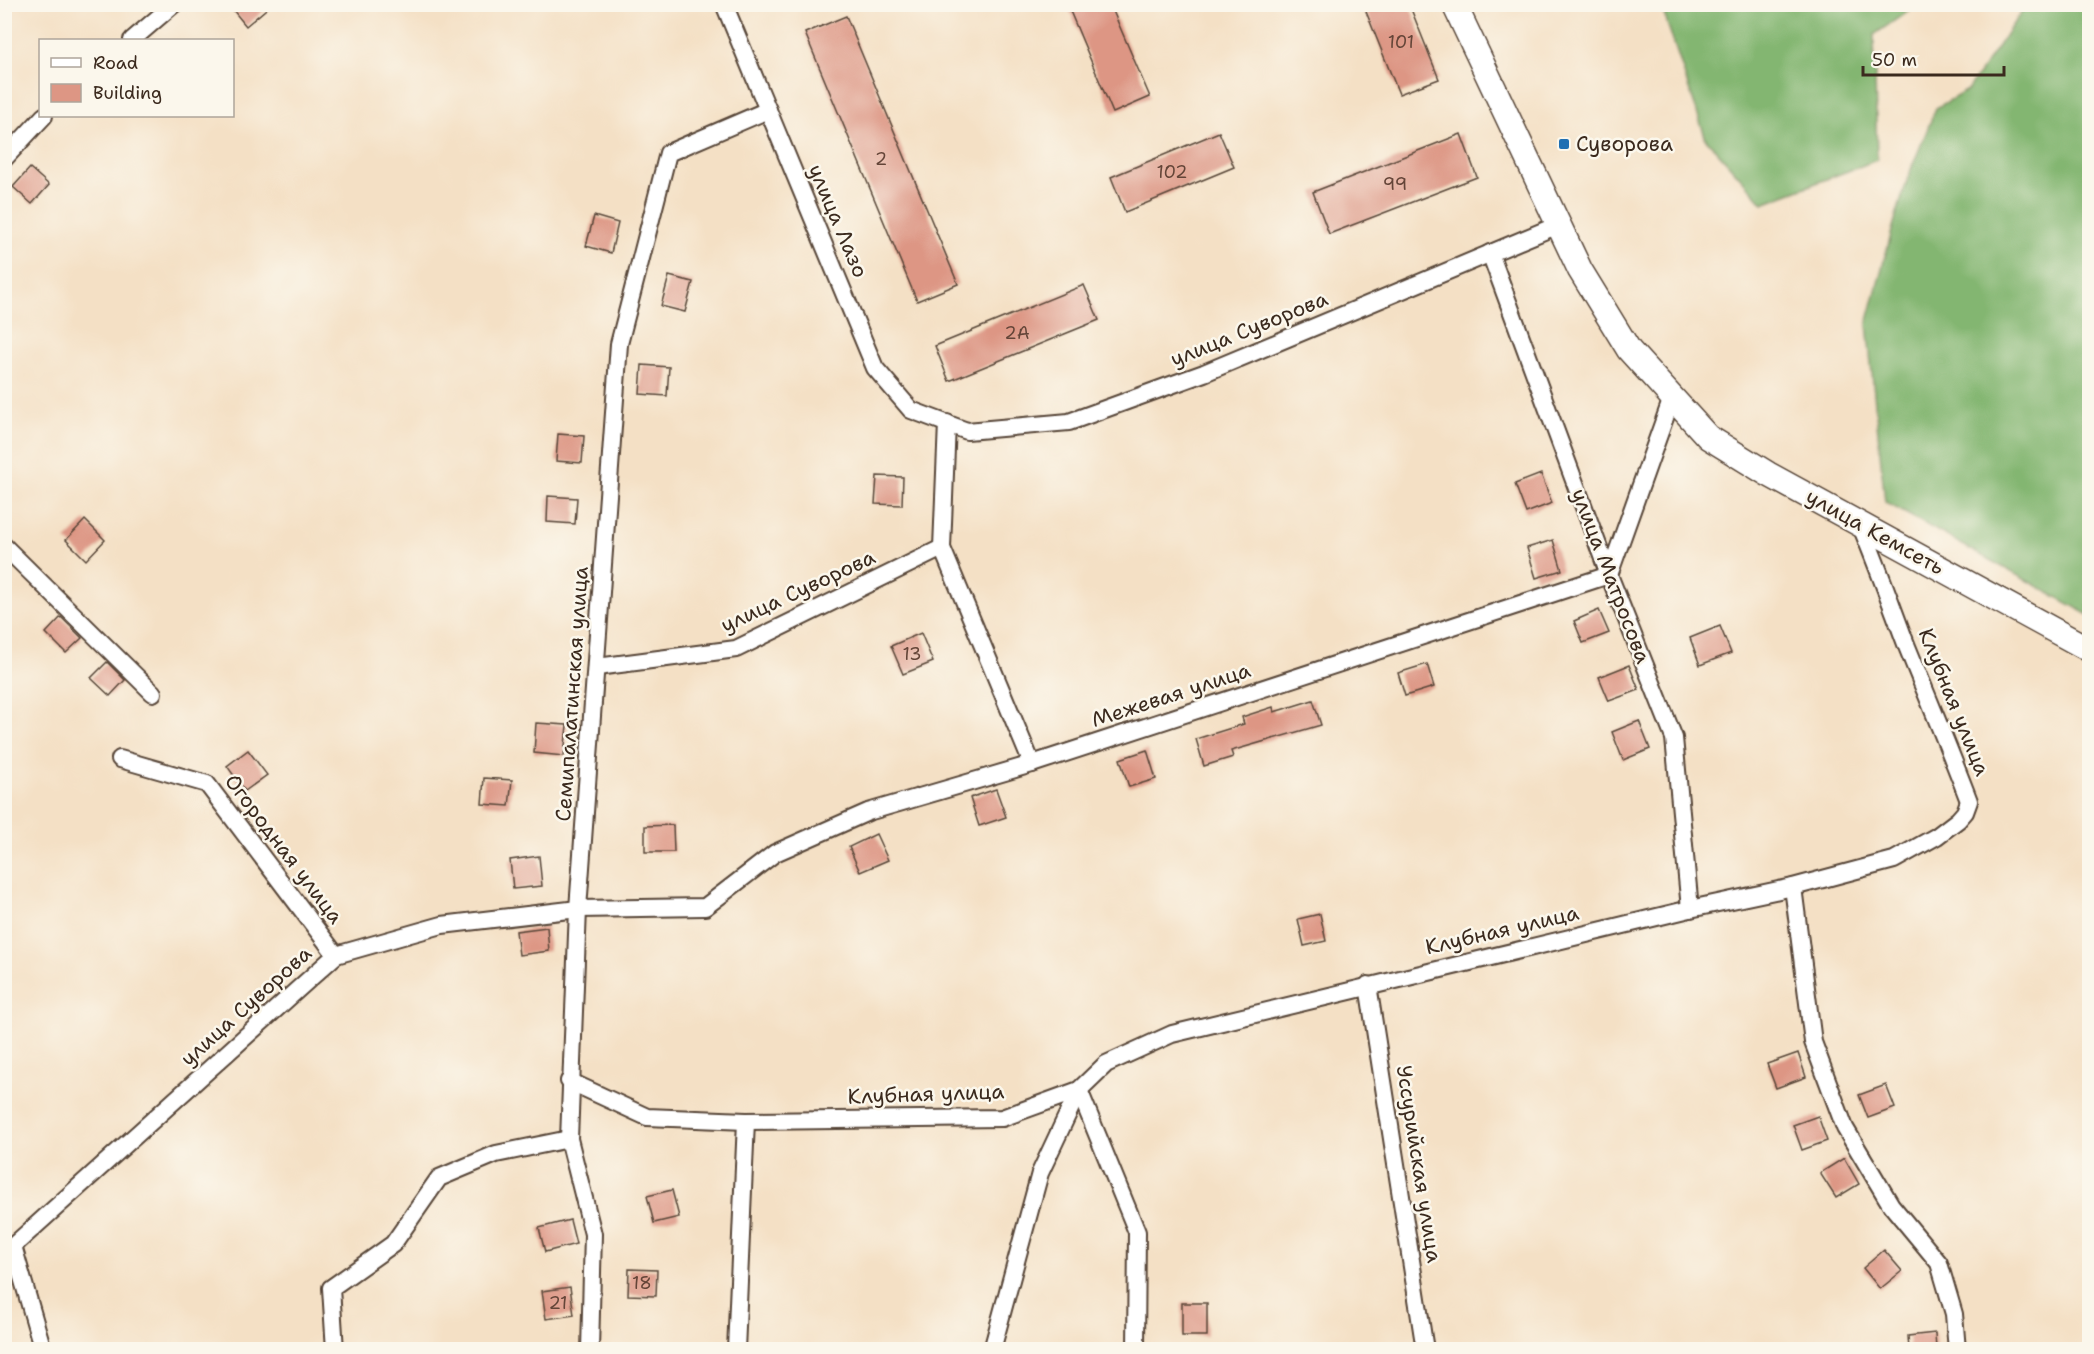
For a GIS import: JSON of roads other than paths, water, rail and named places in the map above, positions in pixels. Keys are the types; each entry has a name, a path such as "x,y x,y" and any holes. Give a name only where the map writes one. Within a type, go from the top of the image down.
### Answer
{"main road":[{"path":"1454,4 1580,270 1629,350 1672,398"},
{"name":"улица Кемсеть","path":"1672,398 1708,436 1768,474 2090,650"}],"street":[{"path":"133,39 174,4"},
{"name":"улица Лазо","path":"724,4 875,368 912,410 947,423"},
{"name":"Семипалатинская улица","path":"590,1350 593,1234 568,1140 578,909 620,344 669,153 768,110"},
{"path":"4,159 43,117"},
{"name":"улица Суворова","path":"947,423 967,431 1069,422 1204,373 1558,225"},
{"name":"улица Матросова","path":"1490,253 1609,575 1674,738 1690,909"},
{"path":"1609,575 1672,398"},
{"path":"947,423 942,548 1032,764"},
{"name":"Клубная улица","path":"570,1081 647,1117 746,1120 1002,1118 1079,1090 1106,1064 1172,1034 1690,909 1793,887 1894,860 1937,836 1958,820 1965,812 1969,801 1860,524"},
{"path":"4,546 153,693"},
{"name":"улица Суворова","path":"597,667 736,649 942,548"},
{"name":"Межевая улица","path":"578,909 705,907 775,853 868,812 1032,764 1609,575"},
{"name":"Огородная улица","path":"120,759 207,784 336,955"},
{"path":"1793,887 1813,1042 1845,1128 1891,1205 1939,1263 1954,1314 1958,1350"},
{"name":"улица Суворова","path":"9,1251 336,955 442,925 578,909"},
{"name":"Уссурийская улица","path":"1368,986 1425,1350"},
{"path":"992,1350 1040,1173 1079,1090"},
{"path":"1079,1090 1137,1232 1136,1350"},
{"path":"736,1350 746,1120"},
{"path":"334,1350 331,1288 393,1244 439,1178 496,1154 568,1140"},
{"path":"9,1251 43,1350"}],"place":[{"name":"Суворова","path":"1564,144"}]}
